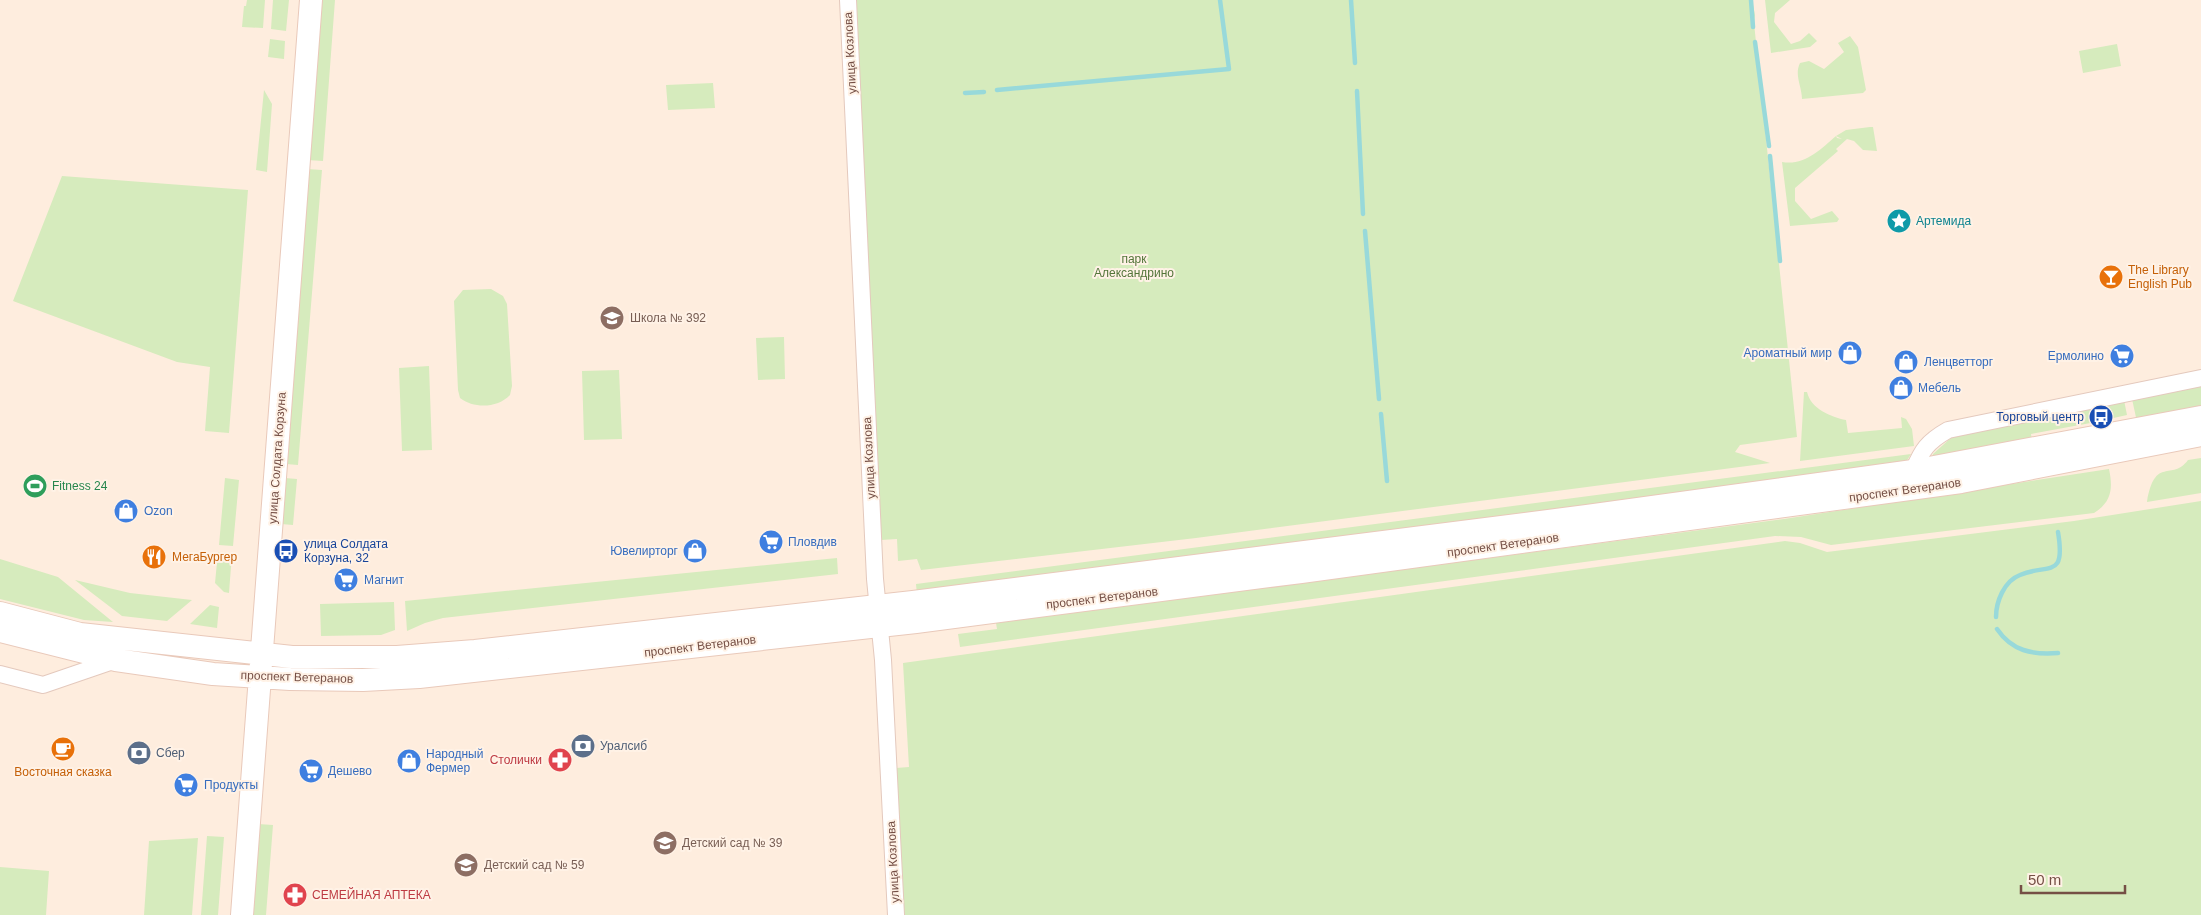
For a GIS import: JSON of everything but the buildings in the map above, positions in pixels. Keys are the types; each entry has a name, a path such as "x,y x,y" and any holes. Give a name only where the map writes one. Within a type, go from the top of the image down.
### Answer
{"main road":[{"name":"улица Солдата Корзуна","path":"255,654 296,0"},
{"name":"улица Солдата Корзуна","path":"228,915 253,677 311,0"},
{"name":"проспект Ветеранов","path":"0,631 116,660 253,677 364,680 419,677 1912,471 2201,417"},
{"name":"проспект Ветеранов","path":"0,613 80,634 292,657 397,657 475,651 879,615 1301,572 1951,484 2201,435"},
{"name":"улица Солдата Корзуна","path":"242,915 253,677"}],"street":[{"name":"улица Козлова","path":"848,0 896,915"},
{"path":"1912,471 1922,449 1934,438 1948,430 2201,378"},
{"path":"0,674 43,685 116,660"}],"green space":[{"path":"247,0 265,0 263,28 242,27 244,6 246,6"},
{"path":"273,0 289,0 286,31 271,29"},
{"path":"320,0 335,0 323,161 307,160"},
{"name":"парк Александрино","path":"856,0 1752,0 1797,437 1740,445 1735,452 1770,463 1196,538 921,570 917,559 898,561 897,539 881,540"},
{"path":"1765,0 1790,0 1775,13 1774,22 1791,44 1800,41 1809,33 1817,41 1810,47 1771,53"},
{"path":"1850,36 1858,47 1866,90 1863,93 1802,99 1798,76 1800,63 1809,61 1824,69 1844,52 1838,43"},
{"path":"270,39 285,41 284,59 268,57"},
{"path":"2117,44 2121,66 2083,73 2079,51"},
{"path":"713,83 715,108 668,110 666,85"},
{"path":"264,90 272,104 267,172 256,170"},
{"path":"1873,127 1877,151 1863,150 1854,141 1847,139 1836,149 1838,151 1795,188 1795,201 1811,219 1832,211 1839,219 1837,222 1790,226 1782,162 1790,163 1805,159 1836,136 1846,130"},
{"path":"307,169 322,170 298,465 286,464"},
{"path":"62,176 248,190 229,433 205,431 210,367 177,362 13,301"},
{"path":"491,289 503,296 507,304 512,386 510,395 505,399 486,406 472,404 460,398 458,390 454,301 463,290"},
{"path":"784,337 785,379 758,380 756,338"},
{"path":"429,366 432,450 402,451 399,368"},
{"path":"619,370 622,439 584,440 582,371"},
{"path":"2201,385 2201,409 2137,422 2132,399"},
{"path":"1804,392 1807,392 1817,408 1834,417 1846,420 1848,433 1902,428 1901,417 1906,419 1912,429 1914,446 1800,461"},
{"path":"2124,400 2127,415 2109,419 2107,415 2095,417 2096,422 2031,434 2032,442 1932,458 1933,454 1953,436"},
{"path":"1911,454 1904,465 917,595 916,584"},
{"path":"2201,458 2201,493 2147,502 2150,488 2159,474 2176,469 2188,460"},
{"path":"2109,469 2110,494 2100,509 2094,513 1831,545 1801,537 1775,536 960,647 958,634 997,629 996,623 1784,519"},
{"path":"225,478 239,480 233,546 219,545"},
{"path":"285,478 297,479 293,525 281,524"},
{"path":"2201,501 2201,915 904,915 896,768 909,767 903,663 1785,541 1800,543 1827,552 2074,521"},
{"path":"218,552 232,553 229,593 224,592 215,583"},
{"path":"837,558 838,574 443,618 407,631 405,601"},
{"path":"0,559 58,577 113,622 84,620 0,599"},
{"path":"75,580 130,593 192,600 167,621 122,616"},
{"path":"394,602 395,630 381,635 321,636 320,604"},
{"path":"210,605 219,607 217,628 190,624"},
{"path":"258,824 273,825 266,915 251,915"},
{"path":"207,836 224,837 218,915 201,915"},
{"path":"198,838 192,915 144,915 149,841"},
{"path":"0,867 49,871 46,915 0,915"}],"waterway":[{"path":"997,90 1229,69 1220,0"},
{"path":"1351,0 1355,63"},
{"path":"1751,0 1753,27"},
{"path":"1755,42 1769,146"},
{"path":"1357,91 1363,214"},
{"path":"965,93 984,92"},
{"path":"1770,156 1780,261"},
{"path":"1365,231 1379,399"},
{"path":"1381,414 1387,481"},
{"path":"1996,617 1999,599 2005,587 2014,578 2057,564 2060,547 2058,532"},
{"path":"1997,629 2009,642 2023,650 2040,653 2058,653"}],"place":[{"name":"Артемида","path":"1899,221"},
{"name":"The Library English Pub","path":"2111,277"},
{"name":"Школа № 392","path":"612,318"},
{"name":"Ароматный мир","path":"1850,353"},
{"name":"Ермолино","path":"2122,356"},
{"name":"Ленцветторг","path":"1906,362"},
{"name":"Мебель","path":"1901,388"},
{"name":"Торговый центр","path":"2101,417"},
{"name":"Fitness 24","path":"35,486"},
{"name":"Ozon","path":"126,511"},
{"name":"Пловдив","path":"771,542"},
{"name":"улица Солдата Корзуна, 32","path":"286,551"},
{"name":"Ювелирторг","path":"695,551"},
{"name":"МегаБургер","path":"154,557"},
{"name":"Магнит","path":"346,580"},
{"name":"Уралсиб","path":"583,746"},
{"name":"Восточная сказка","path":"63,749"},
{"name":"Сбер","path":"139,753"},
{"name":"Столички","path":"560,760"},
{"name":"Народный Фермер","path":"409,761"},
{"name":"Дешево","path":"311,771"},
{"name":"Продукты","path":"186,785"},
{"name":"Детский сад № 39","path":"665,843"},
{"name":"Детский сад № 59","path":"466,865"},
{"name":"СЕМЕЙНАЯ АПТЕКА","path":"295,895"}]}
